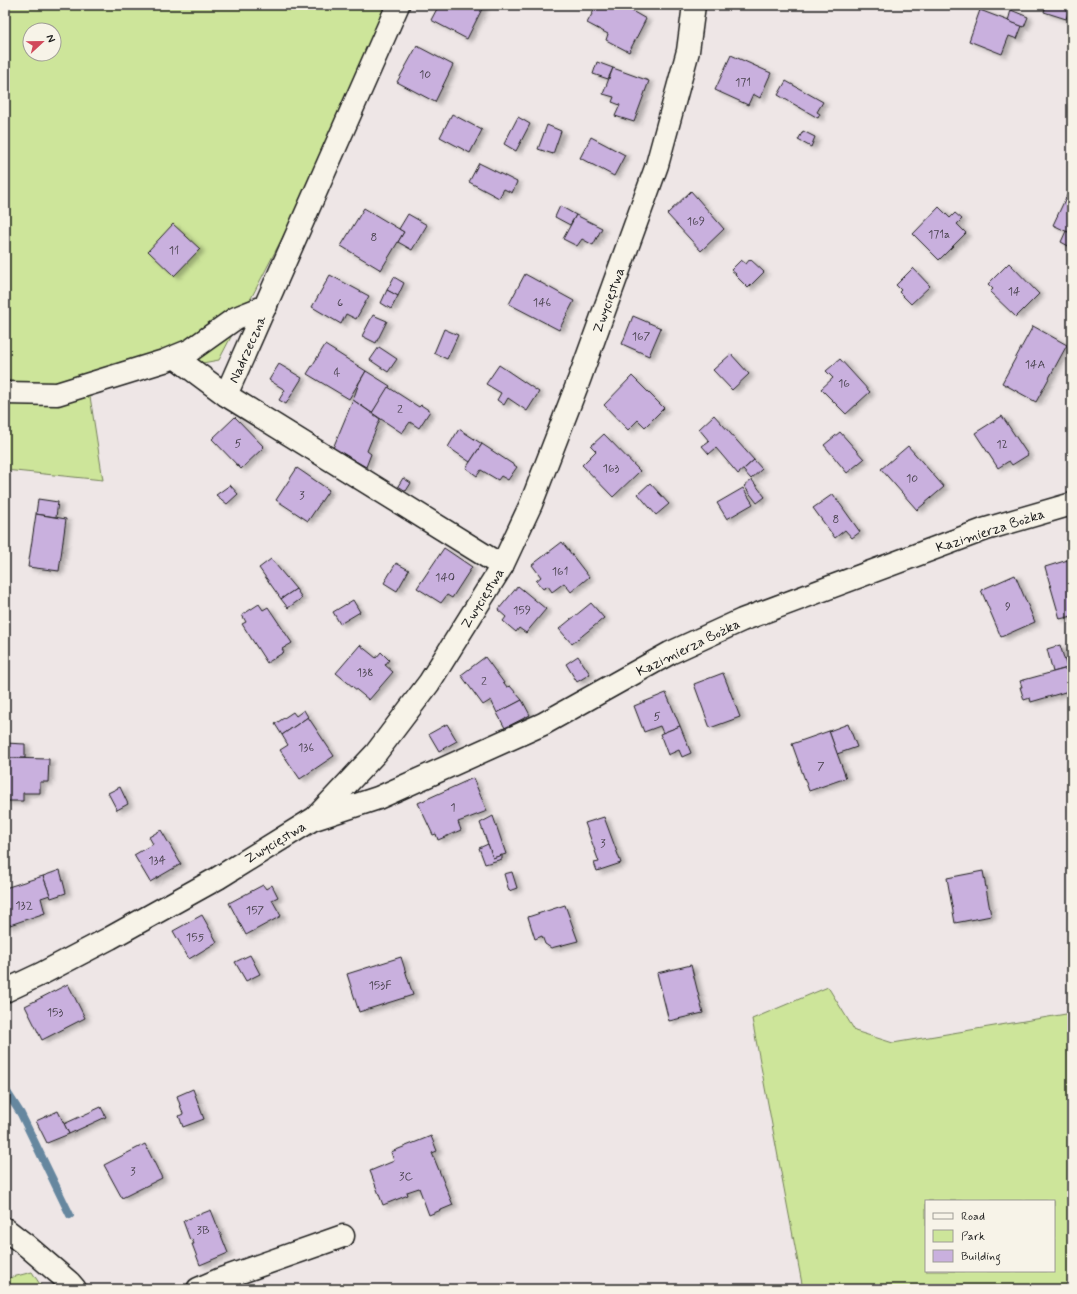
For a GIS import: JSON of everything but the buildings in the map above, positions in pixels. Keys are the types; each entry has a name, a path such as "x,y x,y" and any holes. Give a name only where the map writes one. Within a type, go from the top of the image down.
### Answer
{"street":[{"name":"Nadrzeczna","path":"398,5 226,395 502,566"},
{"name":"Zwycięstwa","path":"5,991 110,938 218,878 315,818 376,753 429,683 502,566 531,504 576,387 657,165 688,51 694,5"},
{"path":"688,51 709,5"},
{"path":"5,393 57,394 157,364 192,350 236,318 266,306"},
{"path":"175,357 226,395"},
{"name":"Kazimierza Bożka","path":"315,818 378,798 543,724 670,653 742,620 986,529 1072,504"},
{"path":"5,1229 69,1282 74,1289"},
{"path":"198,1289 221,1279 343,1236"}],"green space":[{"path":"5,5 403,5 219,360 164,370 89,390 103,480 5,470"},
{"path":"828,987 855,1031 893,1043 1072,1013 1072,1289 803,1289 752,1019"},
{"path":"32,1272 43,1289 5,1289 5,1279"}],"waterway":[{"path":"5,1089 21,1114 70,1215"}]}
